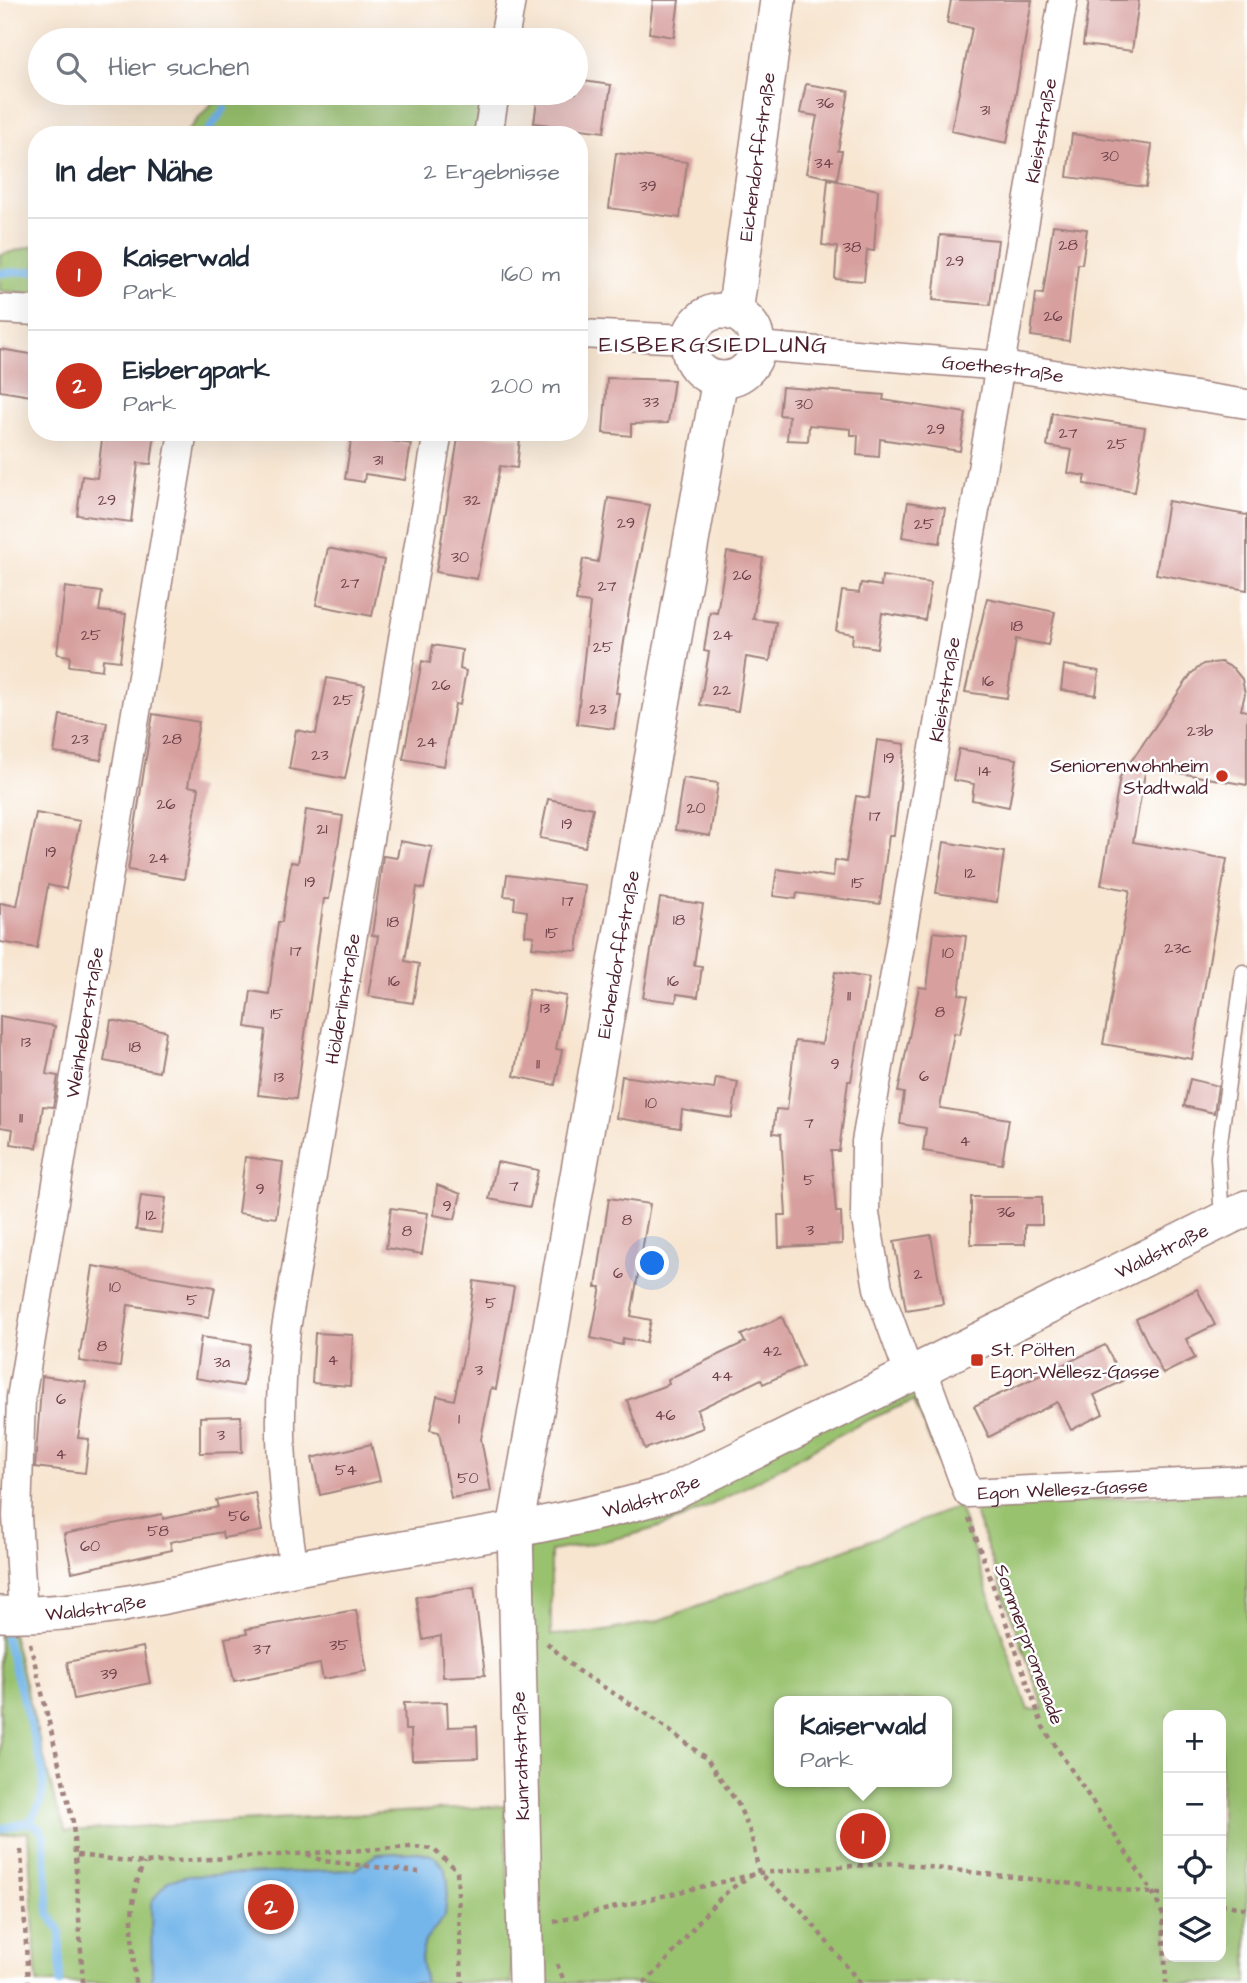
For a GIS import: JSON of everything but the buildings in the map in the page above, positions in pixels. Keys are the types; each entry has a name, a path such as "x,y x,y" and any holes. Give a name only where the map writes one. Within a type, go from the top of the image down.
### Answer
{"street":[{"path":"506,28 511,0"},
{"name":"Eichendorffstraße","path":"735,313 778,0"},
{"name":"Kleiststraße","path":"915,1371 878,1288 865,1214 866,1142 1002,366 1063,0"},
{"path":"490,126 493,105"},
{"path":"0,309 28,311"},
{"path":"735,313 751,326 757,346 752,364 746,371 720,380 703,374 696,367 689,351 689,339 695,325 708,314 735,313"},
{"path":"588,334 689,339"},
{"name":"Goethestraße","path":"757,346 1002,366 1247,404"},
{"name":"Eichendorffstraße","path":"515,1529 720,380"},
{"name":"Weinheberstraße","path":"12,1614 21,1398 181,441"},
{"name":"Hölderlinstraße","path":"293,1569 281,1481 278,1431 286,1329 436,441"},
{"name":"Waldstraße","path":"12,1614 93,1609 515,1529 623,1507 670,1493 1234,1214"},
{"name":"Egon Wellesz-Gasse","path":"915,1371 968,1493 1247,1479"},
{"name":"Kunrathstraße","path":"515,1529 526,1983"}],"lane":[{"path":"1234,1214 1218,1157 1243,972"}],"path":[{"name":"Sommerpromenade","path":"968,1493 968,1514 1043,1727 1153,1893 1163,1915 1166,1983"},
{"path":"12,1614 71,1810 77,1855 83,1983"},
{"path":"542,1639 579,1671 650,1716 707,1759 738,1804 751,1834 759,1873 802,1911 860,1983"},
{"path":"77,1855 144,1863 413,1847 433,1849 457,1870 461,1983"},
{"path":"21,1850 28,1983"},
{"path":"306,1854 323,1861 419,1872"},
{"path":"135,1983 132,1903 134,1884 144,1863"},
{"path":"548,1924 759,1873 893,1863 1163,1894"},
{"path":"644,1983 667,1964 690,1931 734,1885 759,1873"},
{"path":"1226,1905 1247,1909"}],"green space":[{"path":"210,105 482,105 478,126 192,126"},
{"path":"28,247 28,293 0,291 0,255"},
{"path":"917,1391 921,1395 1028,1710 1044,1709 973,1507 1247,1491 1247,1983 537,1983 528,1550 535,1542 900,1392","holes":["914,1401 957,1507 658,1621 594,1633 551,1635 551,1551 636,1534 686,1517 743,1489 827,1441"]},
{"path":"0,1629 11,1629 55,1801 66,1831 505,1806 512,1983 37,1983 28,1832 0,1835"}],"water":[{"path":"419,1852 434,1856 444,1867 448,1881 445,1916 425,1941 421,1957 425,1983 152,1983 151,1902 168,1881 188,1876 354,1870 377,1854"}],"waterway":[{"path":"212,126 224,109"},
{"path":"0,273 28,271"},
{"path":"6,1638 43,1771 42,1798 29,1822"},
{"path":"0,1829 29,1822 39,1828 44,1837 49,1914 60,1930 60,1983"}],"place":[{"name":"Seniorenwohnheim Stadtwald","path":"1222,776"},
{"name":"St. Pölten Egon-Wellesz-Gasse","path":"977,1360"},
{"name":"Kaiserwald","path":"863,1836"},
{"name":"Eisbergpark","path":"271,1907"}],"district":[{"name":"EISBERGSIEDLUNG","path":"714,344"}]}
